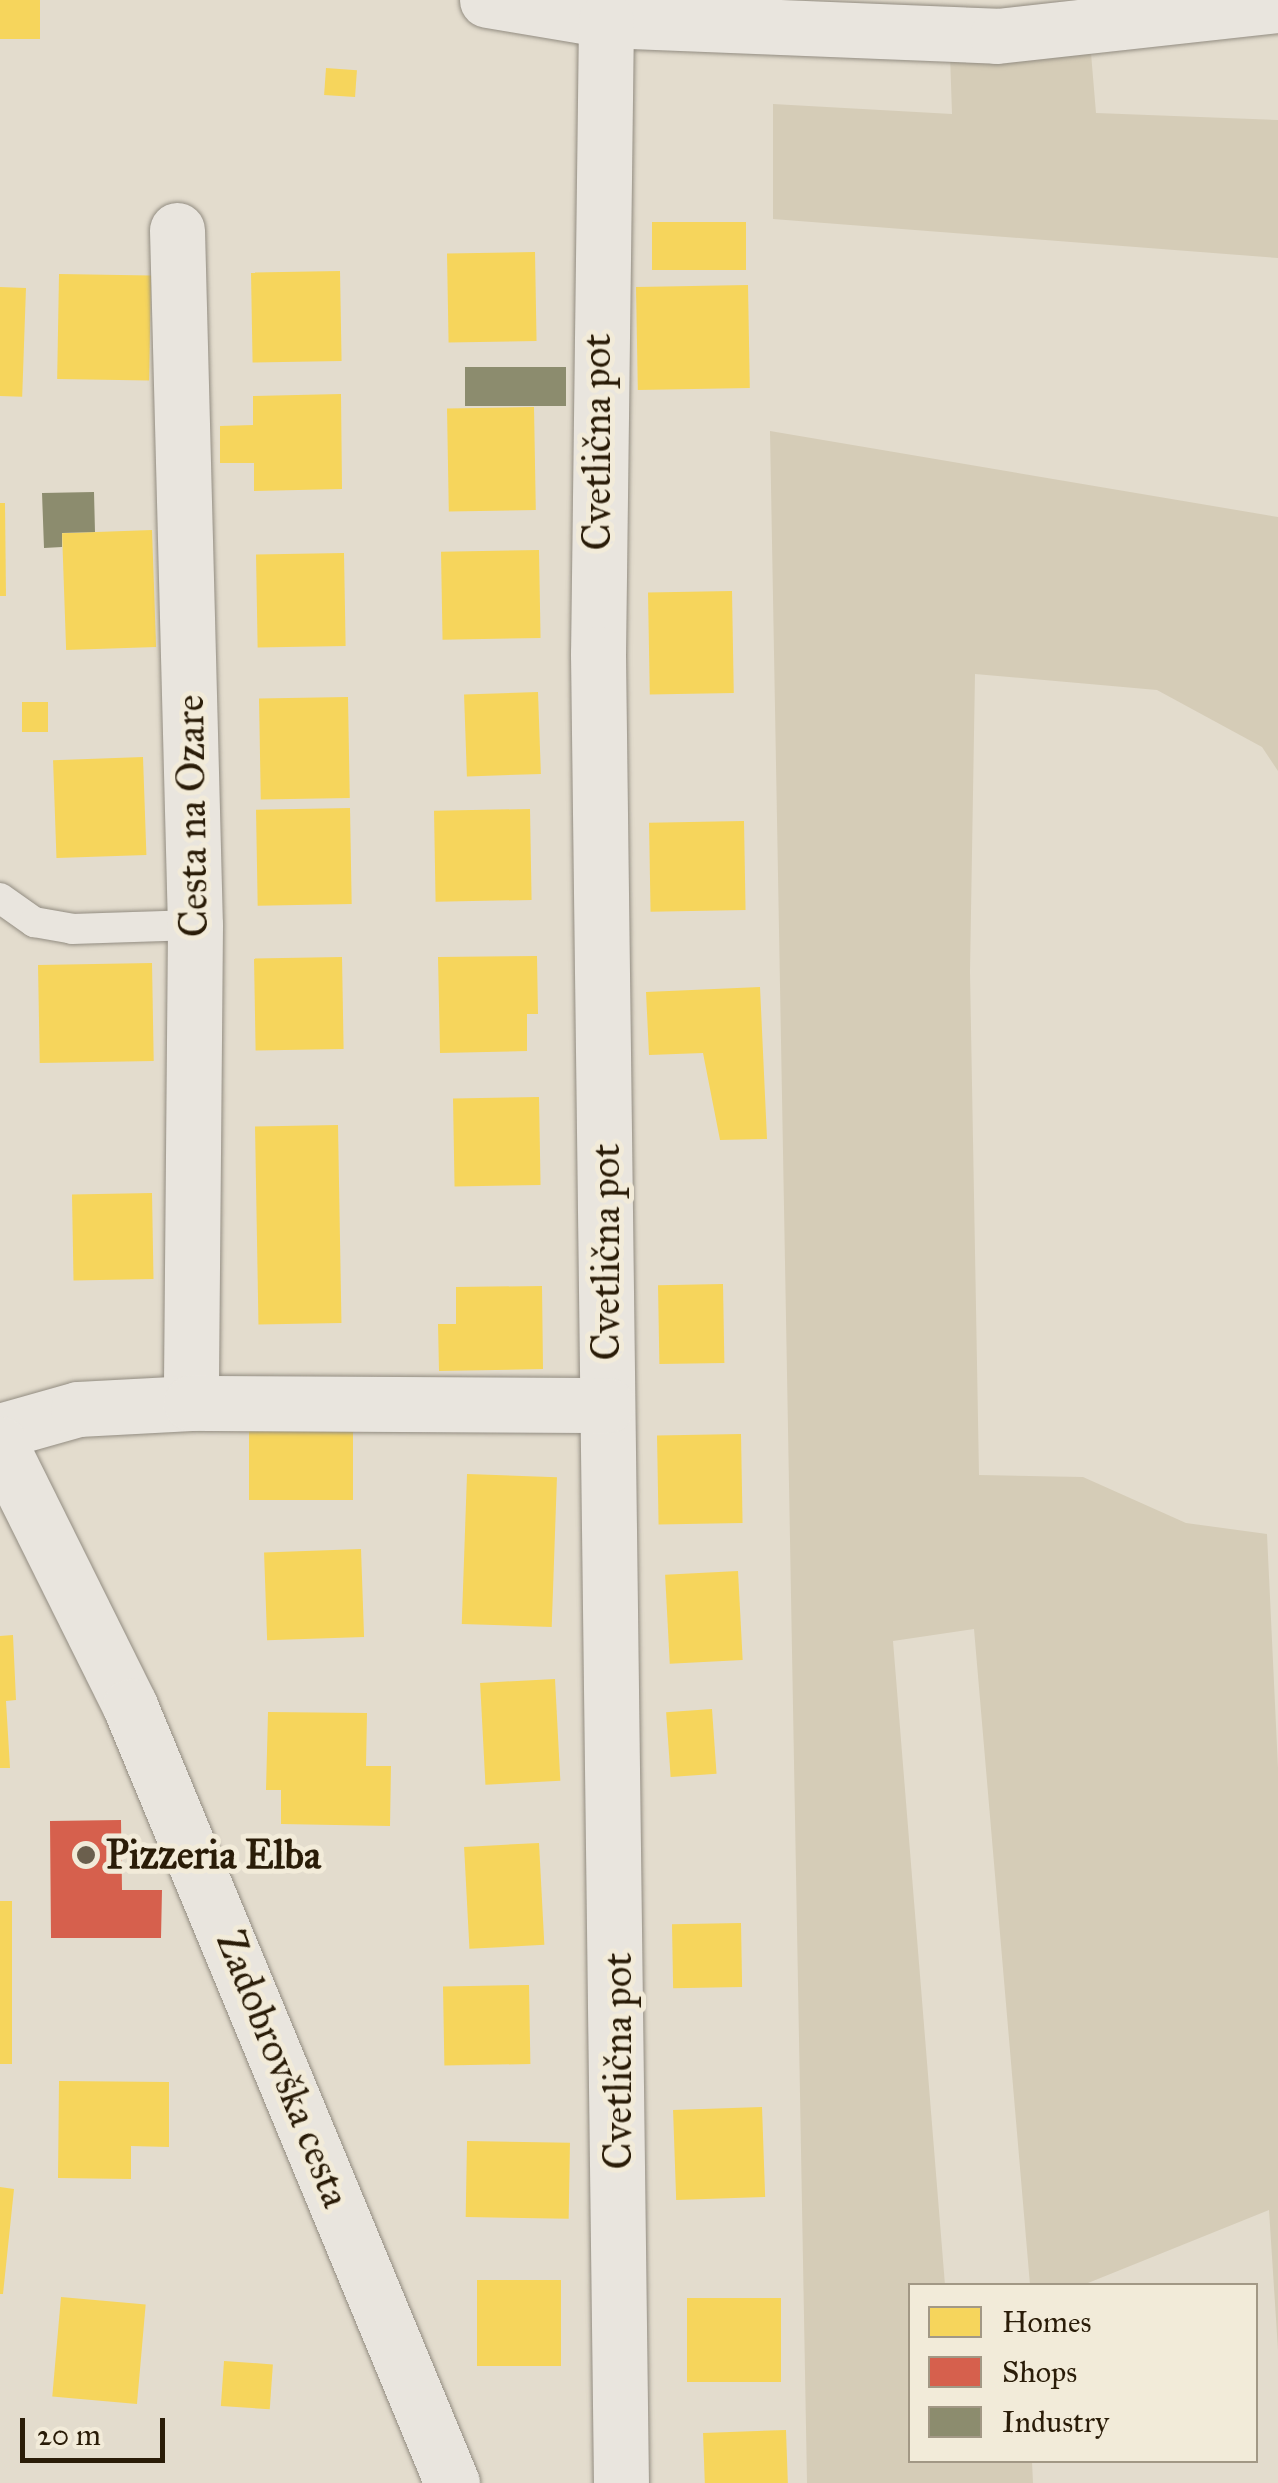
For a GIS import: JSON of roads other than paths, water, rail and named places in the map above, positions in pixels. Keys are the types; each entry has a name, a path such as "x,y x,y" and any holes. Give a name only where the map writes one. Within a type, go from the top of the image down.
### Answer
{"street":[{"path":"487,0 606,20 768,15 997,36 1278,5"},
{"name":"Cvetlična pot","path":"606,20 597,326 620,2483"},
{"name":"Cesta na Ozare","path":"177,230 195,925 191,1403"},
{"path":"0,1431 78,1408 191,1403 607,1406"},
{"name":"Zadobrovška cesta","path":"0,1444 15,1508 144,1738 452,2483"}],"lane":[{"path":"0,898 34,922 72,929 195,925"}],"place":[{"name":"Pizzeria Elba","path":"86,1855"}]}
